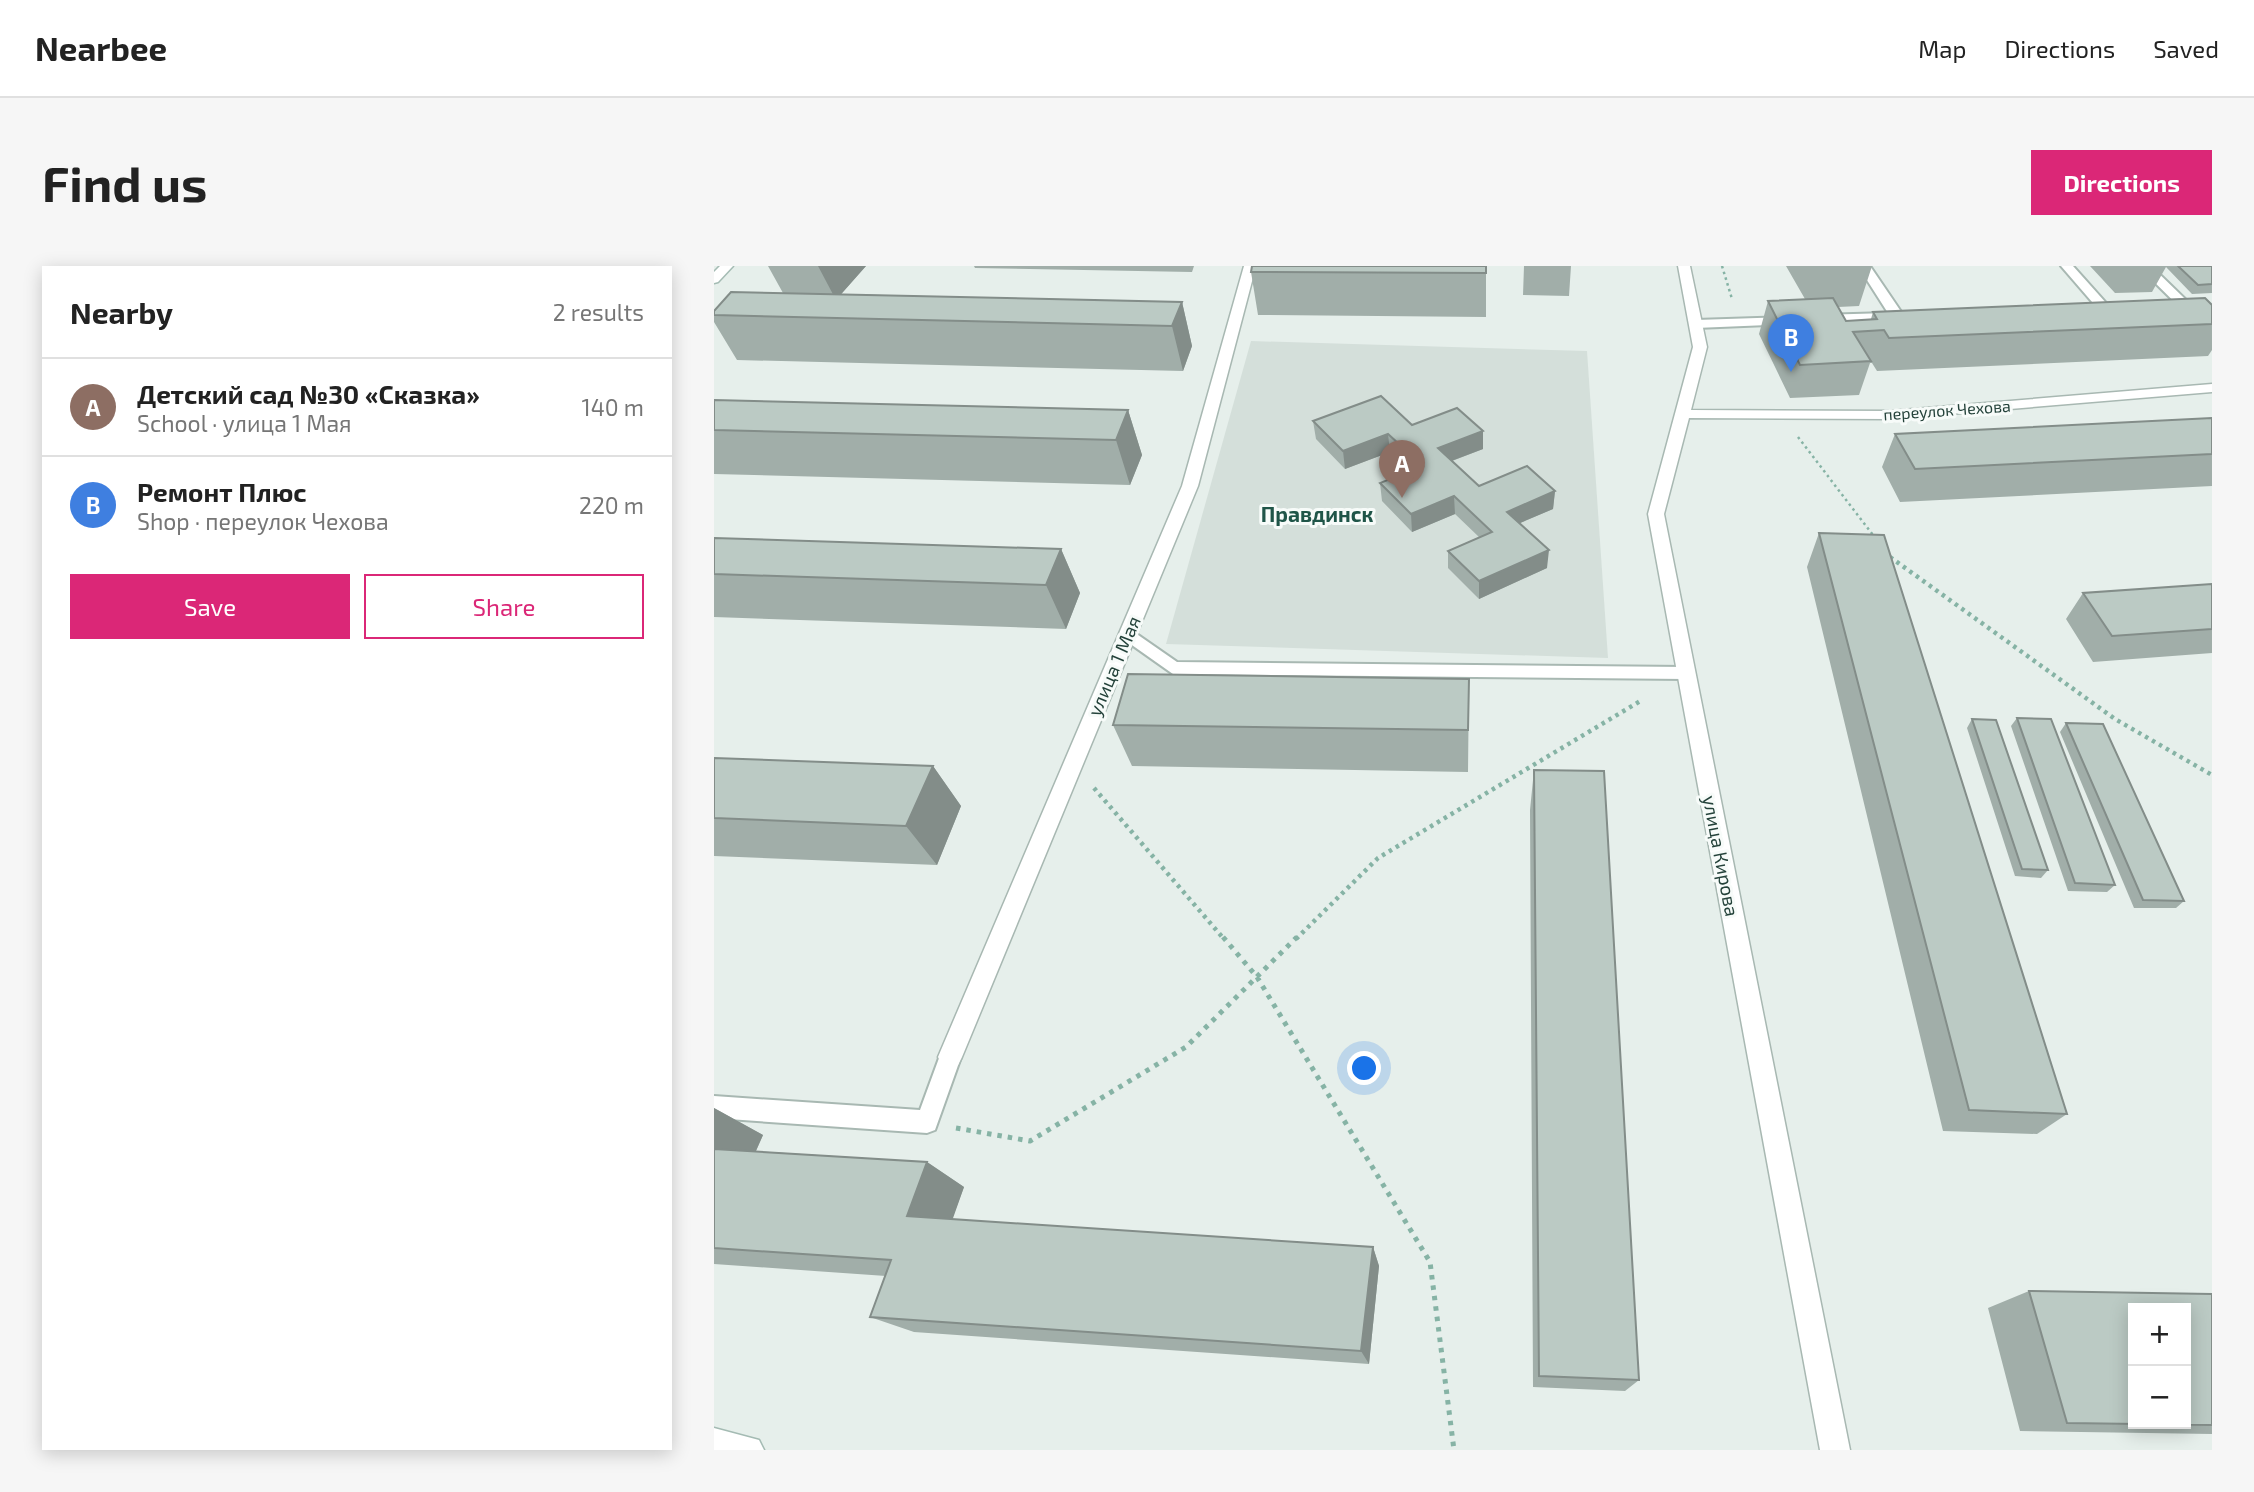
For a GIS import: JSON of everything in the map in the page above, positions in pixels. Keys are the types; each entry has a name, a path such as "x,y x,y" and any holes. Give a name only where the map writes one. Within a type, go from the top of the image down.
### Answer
{"street":[{"path":"714,279 727,266"},
{"name":"улица 1 Мая","path":"950,1056 1190,486 1250,266"},
{"name":"улица Кирова","path":"1684,266 1700,347 1656,514 1835,1450"},
{"name":"переулок Чехова","path":"1682,414 1890,415 2212,388"},
{"path":"714,1443 749,1450"}],"lane":[{"path":"1864,266 1896,316"},
{"path":"2067,266 2110,307 2090,308"},
{"path":"2144,266 2177,304 2212,331"},
{"path":"1696,324 1910,315"},
{"path":"1128,634 1172,668 1686,673"},
{"path":"714,1107 927,1122 950,1056"}],"path":[{"path":"1722,266 1738,323"},
{"path":"1780,415 1877,541"},
{"path":"1885,551 1894,562 2115,719 2212,775"},
{"path":"927,1122 1030,1141 1186,1047 1378,858 1686,673"},
{"path":"1073,764 1257,977 1430,1262 1454,1450"}],"shaded area":[{"path":"1251,341 1587,351 1608,658 1166,644"}],"building":[{"path":"1252,266 1486,266 1486,273 1251,272"},
{"path":"2178,266 2212,266 2212,284 2198,285"},
{"path":"731,292 1182,302 1172,326 714,315 714,311"},
{"path":"1833,298 1846,321 1877,319 1873,312 2205,298 2212,305 2212,324 1889,338 1884,330 1853,332 1871,361 1800,365 1768,301"},
{"path":"1381,396 1412,425 1457,408 1483,431 1438,448 1479,486 1527,466 1555,491 1507,512 1549,550 1479,581 1448,551 1492,532 1454,496 1411,514 1380,483 1423,466 1388,434 1343,451 1313,421"},
{"path":"714,400 1128,410 1116,440 714,430"},
{"path":"2212,418 2212,454 1915,469 1895,434"},
{"path":"1819,533 1884,535 2067,1114 1969,1110"},
{"path":"714,538 1061,549 1046,585 714,574"},
{"path":"2212,584 2212,629 2112,636 2083,593"},
{"path":"1128,674 1469,679 1468,730 1113,725"},
{"path":"2017,718 2051,719 2115,885 2075,883"},
{"path":"1972,719 1996,720 2048,870 2022,869"},
{"path":"2066,723 2103,724 2184,901 2143,900"},
{"path":"714,758 933,766 906,826 714,818"},
{"path":"1534,770 1604,771 1639,1380 1539,1376"},
{"path":"714,1149 927,1162 907,1216 1373,1247 1361,1351 870,1317 891,1260 714,1248"},
{"path":"2029,1291 2212,1294 2212,1425 2191,1425 2191,1303 2128,1303 2128,1424 2067,1423"}],"place":[{"name":"Ремонт Плюс","path":"1791,372"},
{"name":"Детский сад №30 «Сказка»","path":"1402,498"}],"district":[{"name":"Правдинск","path":"1317,515"}]}
